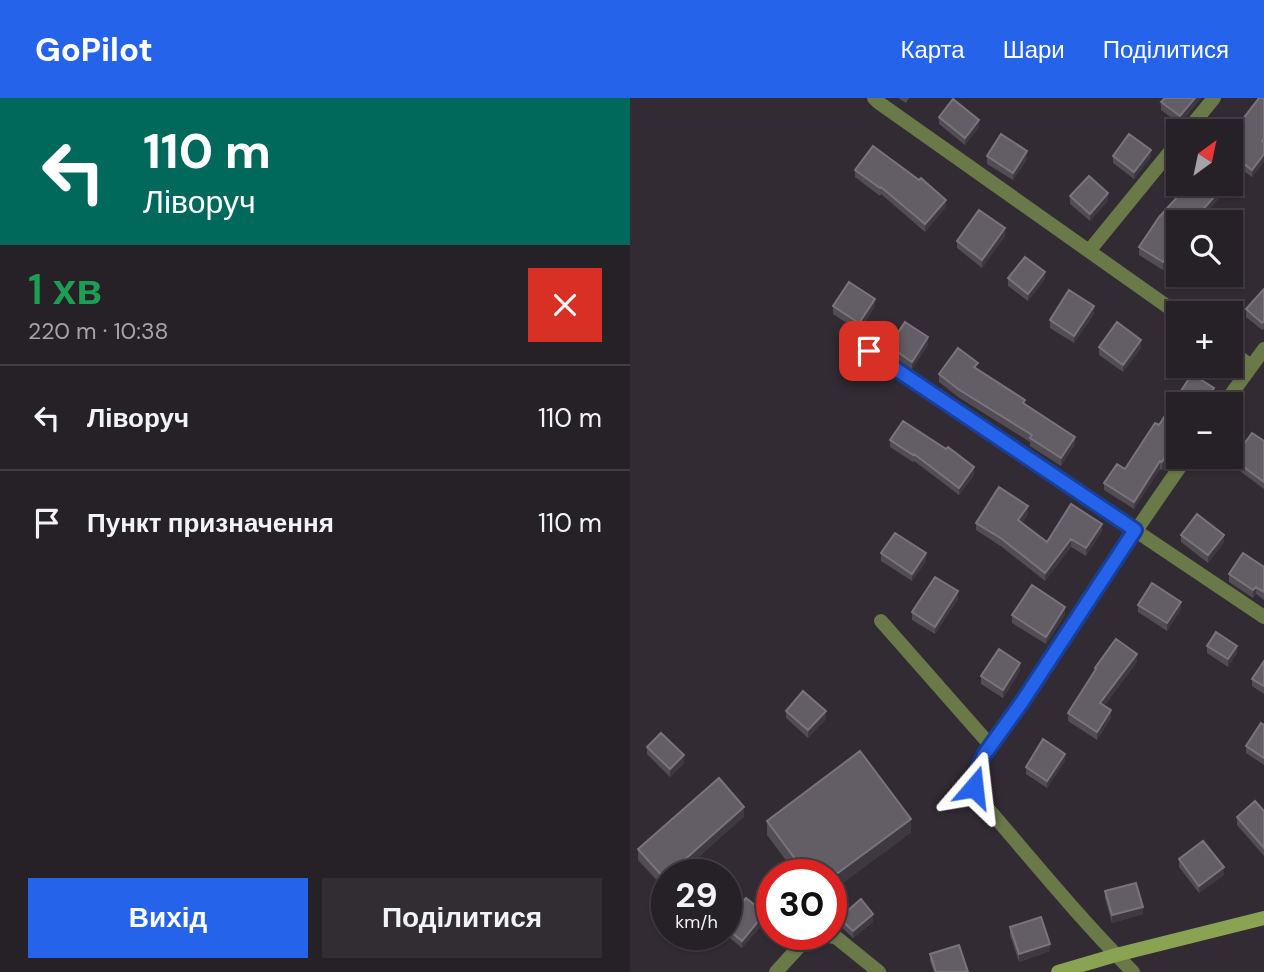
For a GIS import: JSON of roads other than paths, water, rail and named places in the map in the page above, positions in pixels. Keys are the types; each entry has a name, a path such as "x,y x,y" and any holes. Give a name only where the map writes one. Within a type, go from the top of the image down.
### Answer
{"street":[{"path":"874,98 1166,306"},
{"path":"1197,119 1214,98"},
{"path":"1089,251 1166,157"},
{"path":"1233,392 1264,349"},
{"path":"869,351 1264,617"},
{"path":"1243,360 1251,366"},
{"path":"1133,972 1073,909 977,795 974,778 984,755 1178,469"},
{"path":"881,621 990,746"},
{"path":"1058,972 1264,918"},
{"path":"847,946 879,972"},
{"path":"776,972 795,950"}]}
